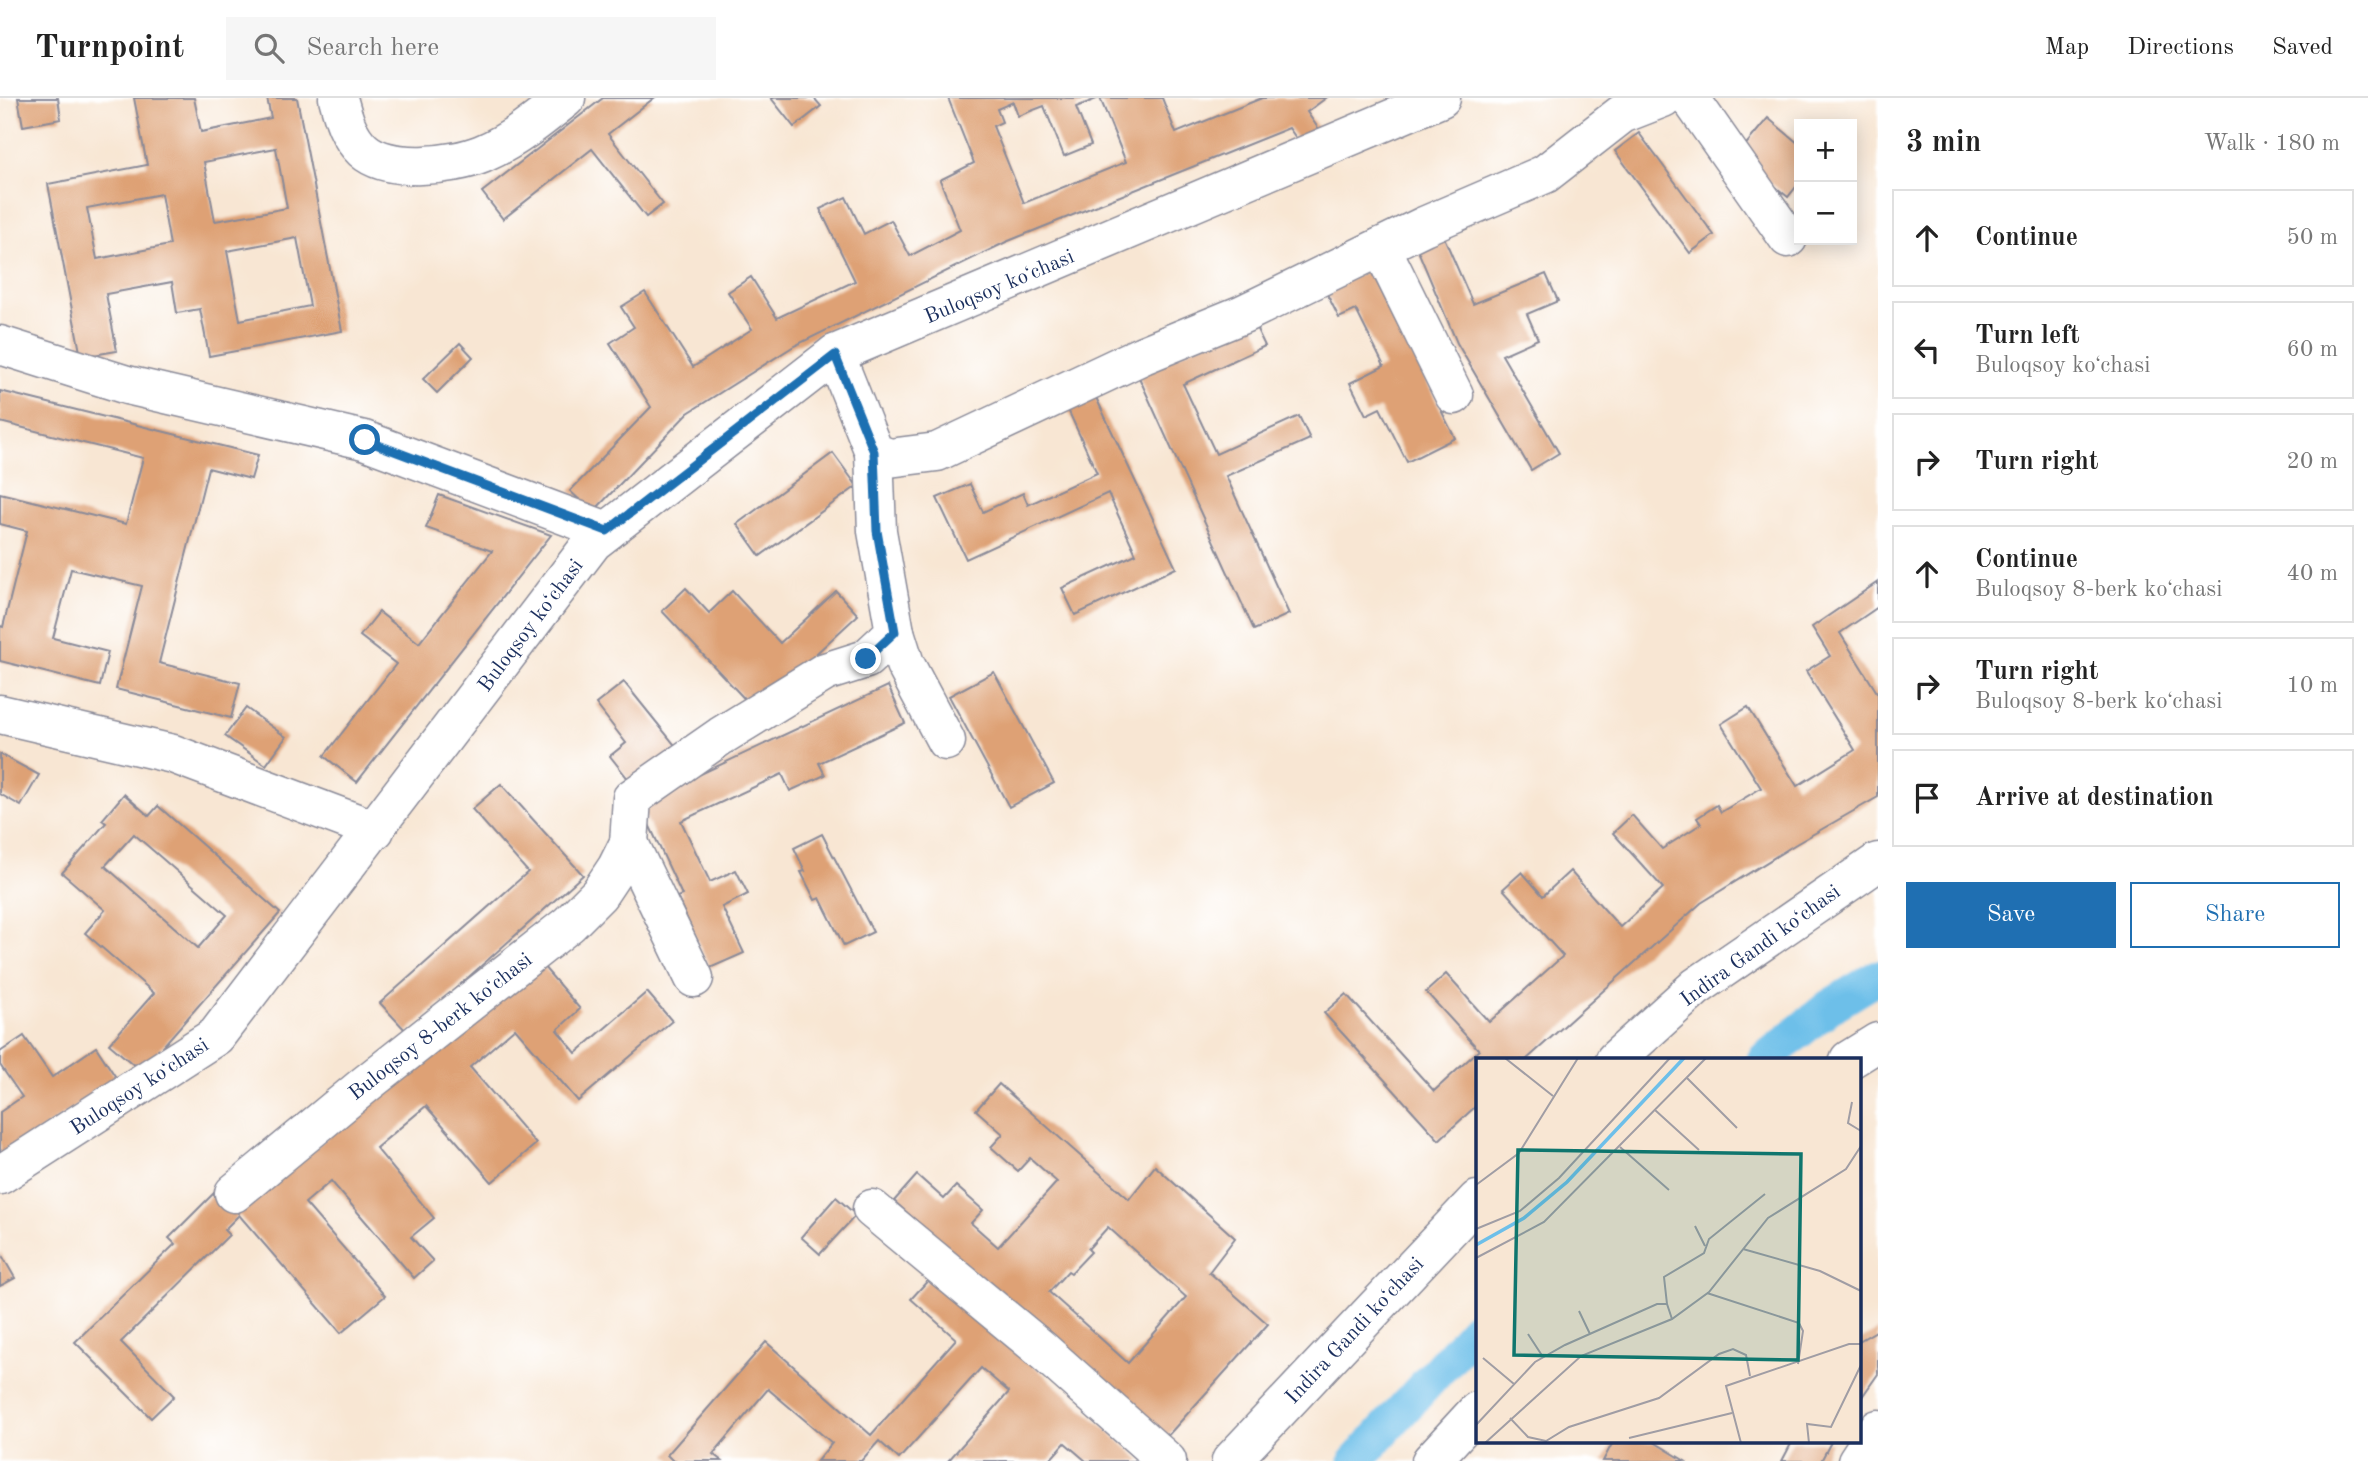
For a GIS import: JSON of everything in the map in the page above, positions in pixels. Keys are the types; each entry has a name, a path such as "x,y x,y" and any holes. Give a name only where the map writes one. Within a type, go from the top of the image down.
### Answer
{"street":[{"path":"338,98 345,126 364,151 391,163 431,166 480,154 522,132 566,98"},
{"name":"Buloqsoy koʻchasi","path":"0,1175 216,1036 593,542 835,355 1441,98"},
{"path":"874,452 889,458 937,452 1143,355 1243,314 1381,247 1545,174 1622,114 1663,98"},
{"path":"1690,98 1788,238"},
{"path":"1381,247 1454,395"},
{"path":"0,345 127,385 365,440 607,531"},
{"path":"835,355 874,452 877,531 895,632 905,664 946,741"},
{"name":"Buloqsoy 8-berk koʻchasi","path":"234,1193 366,1084 569,924 599,894 629,843 632,798 721,736 825,672 866,659 895,632"},
{"path":"0,714 173,754 375,830"},
{"name":"Buloqsoy 8-berk koʻchasi","path":"629,843 694,978"},
{"name":"Indira Gandi koʻchasi","path":"1617,1058 1696,987 1878,862"},
{"path":"1852,1058 1878,1042"},
{"name":"Indira Gandi koʻchasi","path":"1231,1461 1476,1201"},
{"path":"872,1209 1041,1349 1167,1461"},
{"path":"1431,1461 1476,1412"},
{"path":"1857,1461 1878,1429"}],"building":[{"path":"18,98 58,98 61,119 23,126"},
{"path":"134,98 194,98 201,132 271,118 267,98 297,98 342,331 209,356 200,309 177,313 172,282 106,294 117,351 81,357 48,184 147,165","holes":["276,148 287,208 215,221 204,162","161,194 170,245 97,259 87,208","297,238 310,306 240,320 227,251"]},
{"path":"603,98 654,98 608,134 663,204 646,217 592,149 503,219 482,192"},
{"path":"771,98 814,98 821,106 794,127"},
{"path":"948,98 1099,98 1076,107 1091,145 1064,156 1044,106 1018,116 1013,102 997,109 1002,122 993,126 1024,203 1126,162 1100,98 1162,98 1176,133 1262,98 1326,98 1307,112 1318,128 1299,142 1289,128 1006,242 794,346 688,413 593,512 570,491 651,407 610,343 634,327 621,307 645,292 693,367 752,329 728,292 751,277 777,318 855,281 820,209 846,197 864,234 891,220 910,256 960,230 940,180 974,163"},
{"path":"1768,118 1794,140 1794,189 1788,197 1737,155"},
{"path":"1639,133 1714,235 1690,253 1615,151"},
{"path":"1443,235 1473,304 1546,274 1558,301 1527,314 1538,339 1502,355 1559,453 1531,470 1457,343 1416,246"},
{"path":"1370,269 1455,438 1407,462 1380,408 1366,415 1350,383 1384,366 1356,310 1339,318 1326,292"},
{"path":"1253,321 1265,346 1183,384 1216,454 1299,416 1310,439 1226,476 1289,614 1254,630 1137,373"},
{"path":"460,343 473,357 437,393 423,379"},
{"path":"1092,389 1176,568 1075,615 1062,588 1136,554 1108,493 966,559 937,498 970,484 983,512 1023,493 1028,505 1097,473 1064,401"},
{"path":"0,391 258,455 251,479 208,468 159,663 240,683 231,718 116,689 142,586 71,569 53,638 108,652 100,686 0,661 0,626 3,627 27,531 0,524 0,493 126,524 143,458 0,422"},
{"path":"833,453 857,486 760,556 737,524"},
{"path":"439,495 551,535 357,782 324,756 396,664 360,636 379,612 419,643 492,551 426,528"},
{"path":"1878,582 1878,607 1840,633 1878,694 1878,797 1701,903 1528,1058 1476,1058 1476,1106 1439,1140 1324,1013 1346,994 1434,1091 1479,1050 1426,992 1446,974 1489,1022 1563,956 1503,889 1522,872 1543,896 1570,871 1620,927 1663,888 1613,833 1632,815 1662,849 1701,824 1697,818 1717,805 1721,812 1761,788 1721,724 1748,707 1797,786 1855,750 1806,671 1830,656 1812,627"},
{"path":"686,588 709,613 732,591 780,643 836,591 858,615 755,710 662,611"},
{"path":"994,672 1054,783 1009,807 949,696"},
{"path":"624,682 678,749 633,785 610,756 626,743 596,704"},
{"path":"888,686 905,723 819,763 825,775 790,791 782,774 681,821 710,882 736,870 748,894 722,907 744,953 710,968 677,897 682,895 639,803"},
{"path":"246,708 286,737 266,765 225,736"},
{"path":"0,754 39,775 21,806 0,794"},
{"path":"501,784 583,875 407,1032 380,1003 528,872 472,809"},
{"path":"124,794 149,816 158,806 280,913 141,1071 109,1044 154,993 85,933 105,910 62,873 106,823 102,820","holes":["134,834 227,915 198,948 105,866"]},
{"path":"822,834 873,932 844,946 820,898 815,900 801,872 805,871 794,848"},
{"path":"537,959 580,1009 557,1030 576,1053 647,992 672,1021 578,1101 515,1028 470,1067 536,1144 492,1182 426,1106 376,1148 434,1218 411,1237 433,1261 414,1278 331,1181 305,1203 385,1296 341,1333 239,1215 224,1230 229,1235 121,1342 174,1396 151,1418 75,1342 175,1244 169,1238 216,1191 238,1213"},
{"path":"24,1036 52,1077 96,1047 117,1079 0,1158 0,1112 22,1097 0,1065 0,1052"},
{"path":"999,1084 1129,1199 1155,1166 1235,1238 1209,1272 1268,1324 1163,1441 894,1201 917,1175 944,1199 956,1186 983,1210 971,1223 998,1247 1057,1182 1030,1158 1018,1171 991,1147 1003,1134 976,1110","holes":["1108,1227 1186,1297 1128,1363 1049,1292 1068,1271 1071,1273 1091,1252 1088,1249"]},
{"path":"836,1197 856,1215 820,1254 801,1237"},
{"path":"0,1252 15,1278 0,1286"},
{"path":"932,1276 1142,1461 1086,1461 1065,1443 1049,1461 948,1461 1009,1392 981,1368 899,1459 879,1441 861,1461 817,1461 832,1443 768,1389 713,1454 722,1461 673,1461 667,1455 766,1342 871,1435 956,1339 911,1299"},
{"path":"1878,1330 1878,1374 1860,1400 1860,1340"},
{"path":"1612,1444 1657,1444 1685,1461 1603,1461"},
{"path":"1791,1444 1830,1444 1821,1461 1782,1461"}],"waterway":[{"path":"1766,1058 1829,1007 1878,977"},
{"path":"1356,1461 1476,1329"}],"route":[{"path":"365,440 607,531 835,355 874,452 877,531 895,632 866,659"}]}
